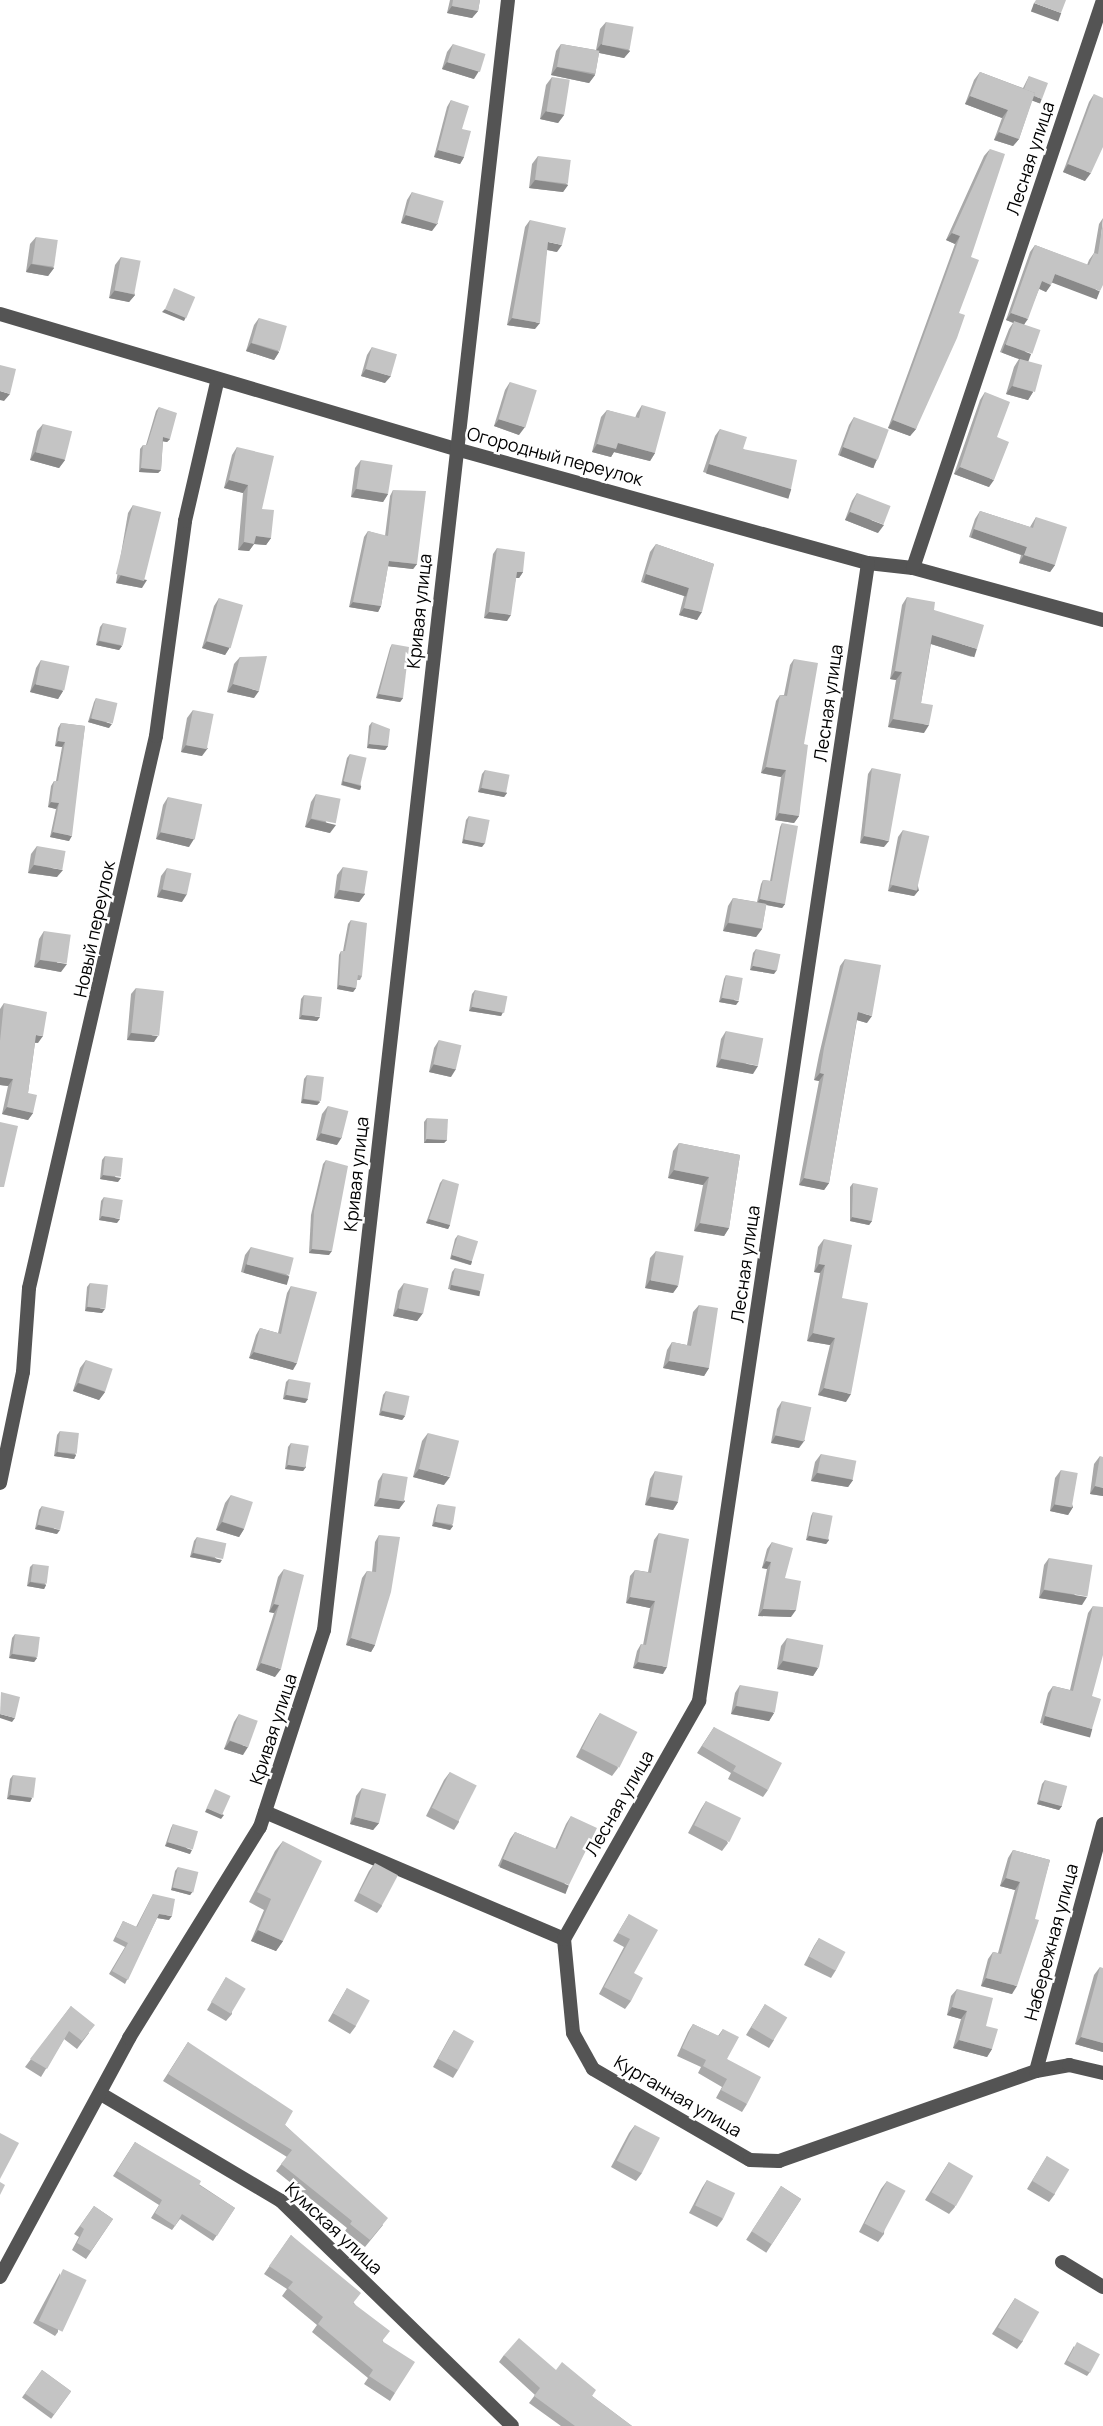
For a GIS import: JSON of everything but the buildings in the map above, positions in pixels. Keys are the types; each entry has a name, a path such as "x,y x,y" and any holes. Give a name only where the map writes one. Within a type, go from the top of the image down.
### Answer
{"street":[{"name":"Кривая улица","path":"0,2277 129,2038 265,1812 324,1630 508,0"},
{"name":"Лесная улица","path":"913,568 1103,0"},
{"name":"Огородный переулок","path":"0,314 217,382 456,449 868,563 913,568 1103,620"},
{"name":"Новый переулок","path":"0,1483 23,1371 29,1287 156,736 185,521 217,382"},
{"name":"Лесная улица","path":"565,1939 699,1701 868,563"},
{"path":"265,1812 565,1939"},
{"name":"Набережная улица","path":"1036,2071 1103,1824"},
{"name":"Курганная улица","path":"565,1939 573,2033 593,2069 750,2160 779,2161 1036,2071 1069,2065 1103,2073"},
{"name":"Кумская улица","path":"101,2094 281,2201 512,2426"},
{"path":"1062,2262 1103,2287"}]}
